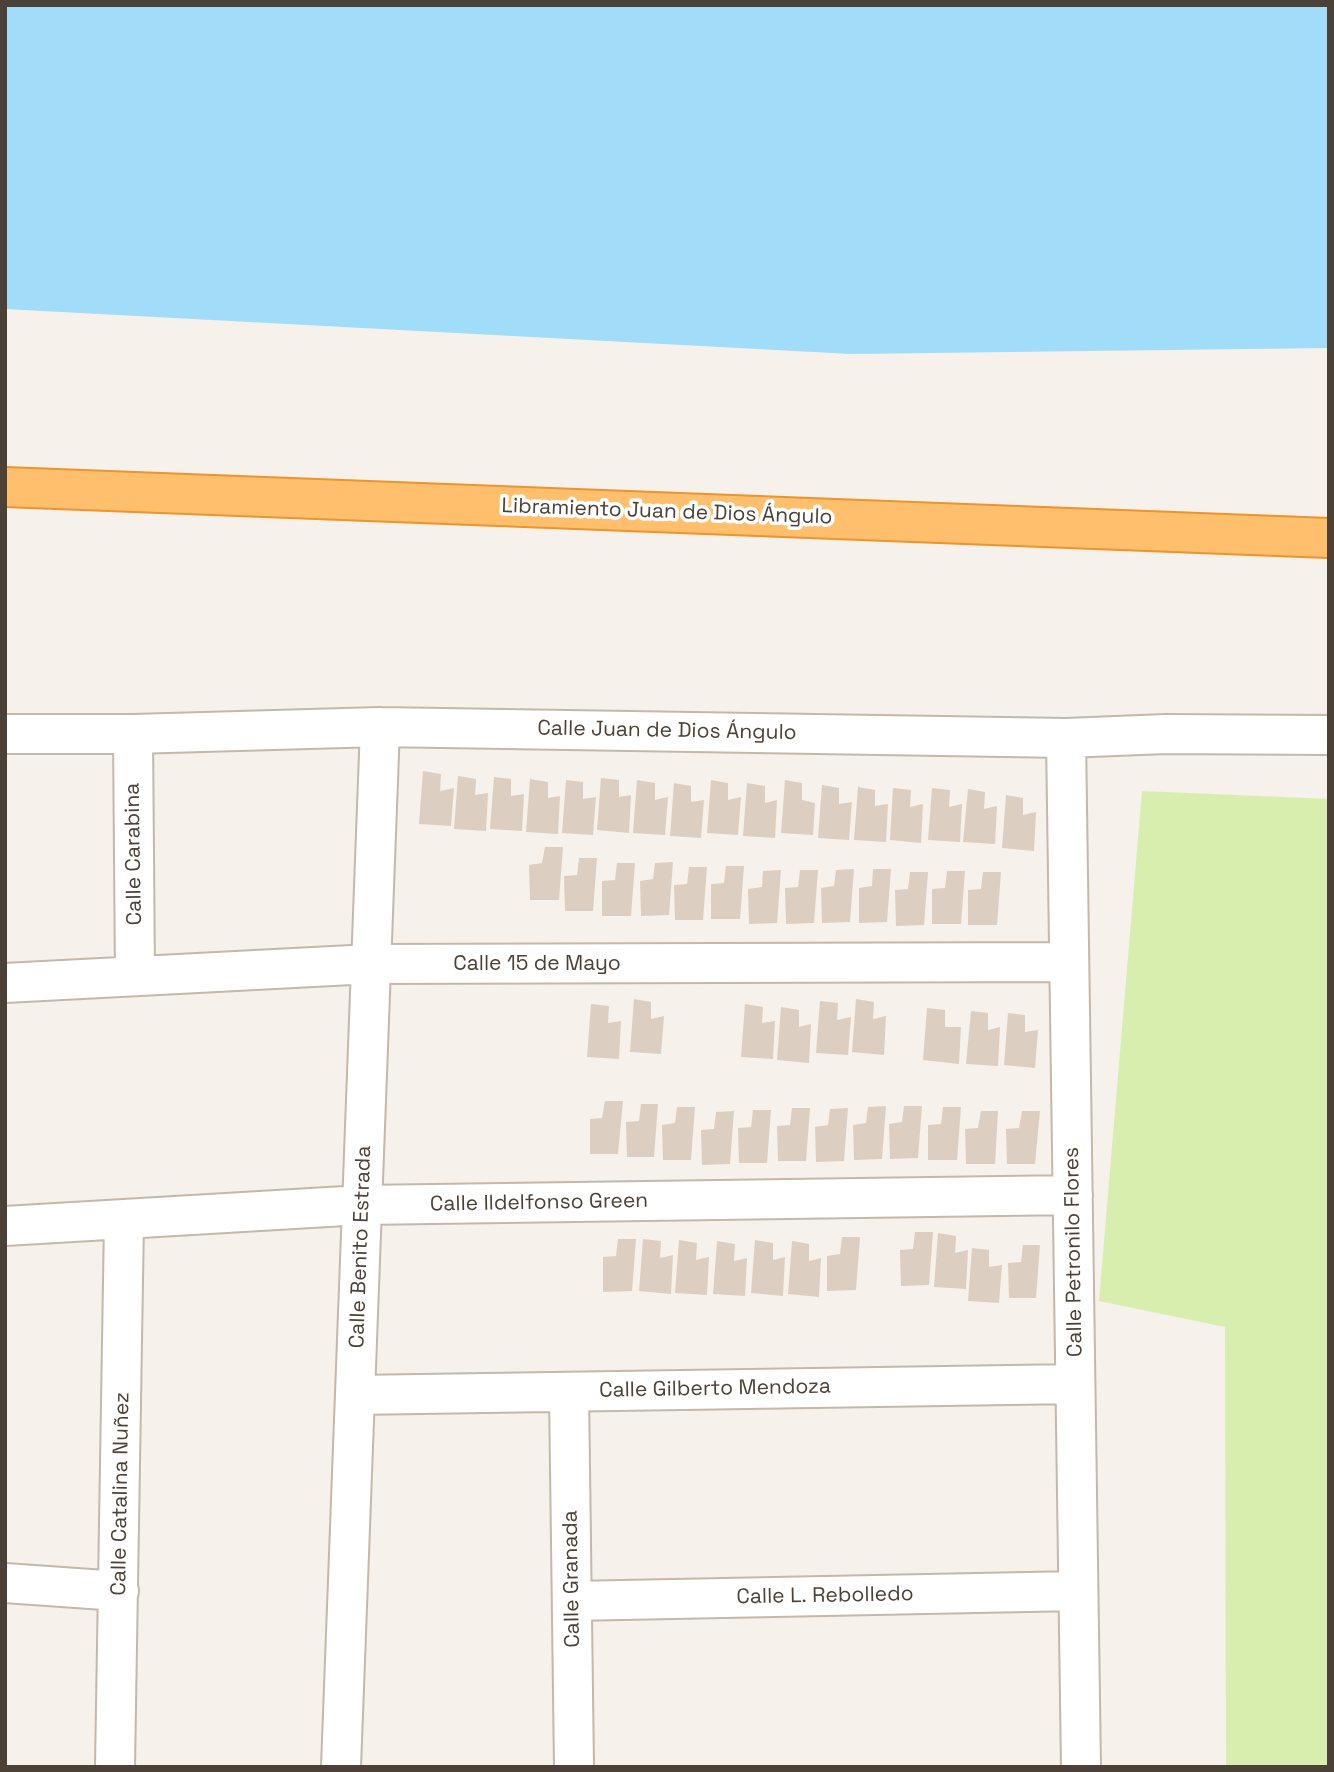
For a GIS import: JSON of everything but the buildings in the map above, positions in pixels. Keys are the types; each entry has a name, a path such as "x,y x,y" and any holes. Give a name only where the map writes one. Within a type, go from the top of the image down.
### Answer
{"highway":[{"name":"Libramiento Juan de Dios Ángulo","path":"5,487 1329,538"}],"street":[{"name":"Calle Juan de Dios Ángulo","path":"5,734 132,734 380,727 1066,738 1166,734 1329,736"},
{"name":"Calle Benito Estrada","path":"341,1767 380,727"},
{"name":"Calle Carabina","path":"132,734 135,975"},
{"name":"Calle Petronilo Flores","path":"1066,738 1081,1767"},
{"name":"Calle 15 de Mayo","path":"5,983 371,964 1069,962"},
{"name":"Calle Ildelfonso Green","path":"5,1227 362,1206 1073,1195"},
{"name":"Calle Catalina Nuñez","path":"115,1767 124,1221"},
{"name":"Calle Gilberto Mendoza","path":"355,1395 1075,1384"},
{"name":"Calle Granada","path":"569,1392 575,1767"},
{"path":"5,1583 119,1591"},
{"name":"Calle L. Rebolledo","path":"572,1601 1078,1591"}],"green space":[{"path":"1142,791 1329,799 1329,1767 1226,1767 1225,1327 1099,1301"}],"water":[{"path":"5,5 1329,5 1329,348 851,354 5,309"}]}
